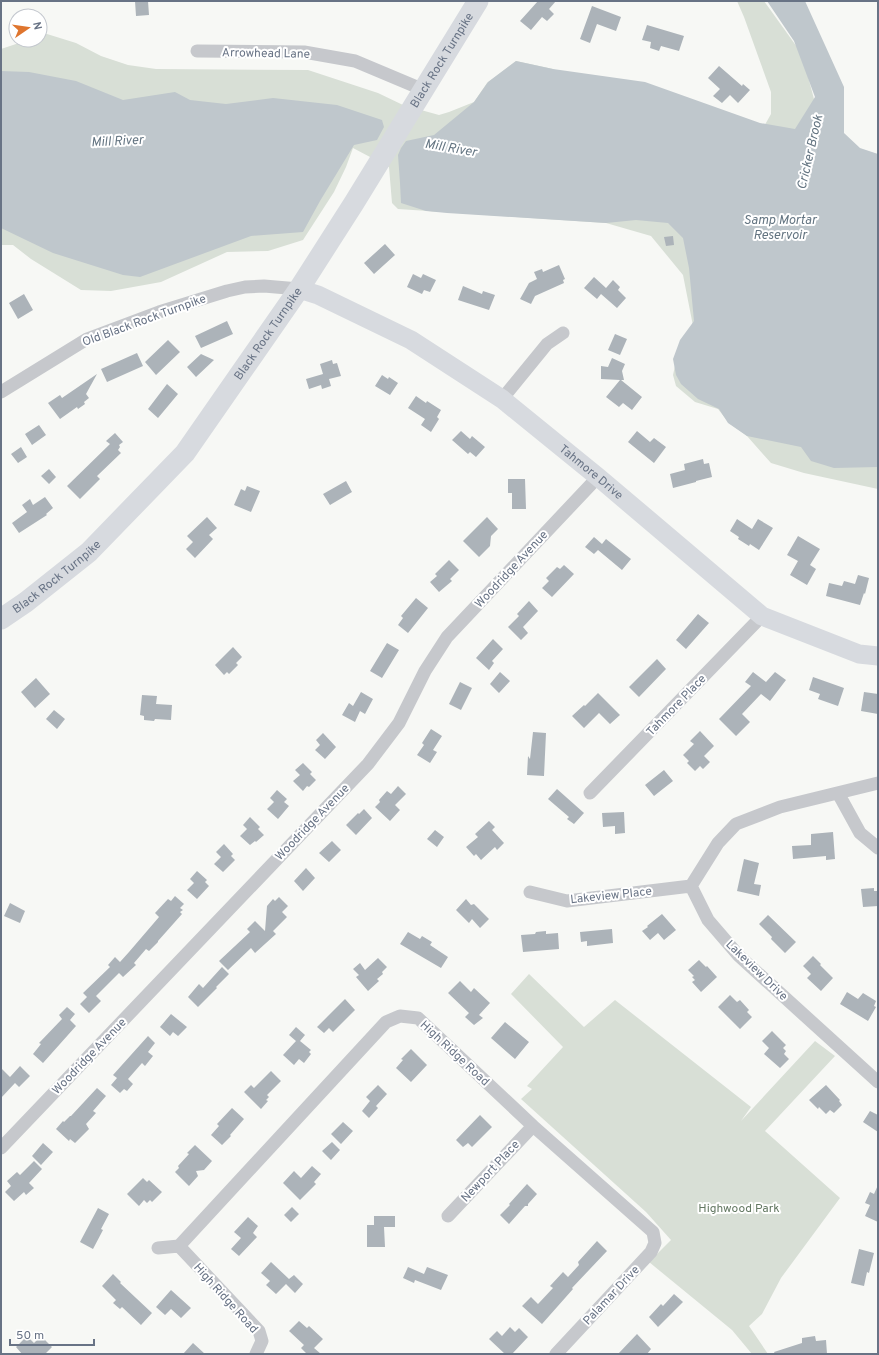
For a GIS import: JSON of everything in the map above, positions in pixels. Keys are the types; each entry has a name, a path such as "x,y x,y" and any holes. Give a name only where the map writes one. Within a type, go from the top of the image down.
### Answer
{"main road":[{"name":"Black Rock Turnpike","path":"1,619 26,602 89,552 184,453 299,289 392,142 478,1"}],"street":[{"name":"Arrowhead Lane","path":"197,51 304,52 355,62 424,90"},
{"name":"Old Black Rock Turnpike","path":"1,392 87,339 159,312 245,287 264,286 299,289"},
{"name":"Tahmore Drive","path":"299,289 318,295 411,340 502,399 598,477 762,616 859,654 878,656"},
{"path":"502,399 547,344 564,333"},
{"name":"Woodridge Avenue","path":"1,1148 368,764 400,723 425,671 447,637 598,477"},
{"name":"Tahmore Place","path":"590,793 762,616"},
{"path":"692,886 718,843 736,824 780,807 878,783"},
{"path":"838,793 860,834 878,848"},
{"name":"Lakeview Place","path":"530,892 567,900 692,886"},
{"name":"Lakeview Drive","path":"692,886 708,920 739,956 878,1082"},
{"name":"High Ridge Road","path":"256,1354 262,1341 259,1331 179,1246 386,1022 400,1016 418,1018 533,1126 653,1232"},
{"name":"Newport Place","path":"448,1216 533,1126"},
{"name":"Palamar Drive","path":"556,1354 651,1252 655,1243 653,1232"},
{"path":"158,1248 179,1246"}],"green space":[{"path":"737,1 764,1 802,54 827,148 878,182 878,489 804,473 771,463 747,436 729,423 718,409 695,402 676,386 673,375 676,361 695,336 683,275 651,236 606,223 398,209 392,203 389,167 353,148 334,192 303,240 268,251 227,252 161,282 111,291 81,290 31,259 13,245 1,245 1,49 8,47 8,48 48,48 48,34 76,43 101,56 128,65 156,69 308,70 378,93 403,105 439,115 474,102 487,83 516,61 553,69 587,89 758,137 771,114 771,92"},
{"name":"Highwood Park","path":"529,974 584,1027 615,1000 751,1107 741,1121 815,1041 835,1056 765,1131 840,1198 781,1278 762,1314 749,1326 768,1354 752,1354 732,1330 649,1262 671,1240 646,1212 521,1099 532,1089 527,1086 563,1047 511,994"}],"water":[{"name":"Samp Mortar Reservoir","path":"767,1 805,1 844,87 844,133 860,148 878,154 878,467 834,468 811,461 801,447 747,436 728,423 719,409 698,399 681,384 676,375 673,359 680,340 694,321 689,268 683,238 668,223 636,220 606,223 447,213 426,211 401,203 398,155 406,141 434,135 474,102 488,82 516,61 553,69 645,82 760,123 795,129 815,97 794,41"},
{"name":"Mill River","path":"1,71 29,72 76,81 123,100 175,92 190,100 226,104 273,98 337,105 382,120 384,127 377,140 354,145 303,232 251,236 140,277 123,275 53,253 1,228"}],"building":[{"path":"135,1 148,1 149,15 136,16"},
{"path":"538,1 556,1 549,9 554,14 547,21 542,17 531,30 520,21"},
{"path":"592,6 621,17 616,31 597,24 590,43 580,39"},
{"path":"647,25 684,36 679,51 661,46 659,51 650,48 651,42 642,40"},
{"path":"719,66 742,86 743,84 750,90 738,103 730,95 722,103 713,96 720,89 708,78"},
{"path":"673,236 674,245 666,246 664,237"},
{"path":"385,244 395,255 374,274 364,263"},
{"path":"559,265 565,279 563,280 564,283 535,296 531,304 520,299 529,283 537,279 534,272 542,269 543,272"},
{"path":"413,274 421,278 423,274 436,280 430,292 424,290 422,294 407,287"},
{"path":"594,277 606,288 613,280 620,287 618,290 626,298 617,308 601,294 597,299 584,288"},
{"path":"463,286 482,294 483,291 495,295 489,310 458,300"},
{"path":"24,294 33,310 18,319 9,303"},
{"path":"227,321 233,334 201,348 195,336"},
{"path":"615,334 627,339 620,355 608,350"},
{"path":"168,340 180,352 156,375 145,362"},
{"path":"137,353 143,366 107,382 101,369"},
{"path":"201,354 214,360 196,377 187,367"},
{"path":"612,358 625,364 622,371 624,380 621,380 642,397 632,410 623,403 619,407 606,397 620,380 601,379 601,366 608,367"},
{"path":"332,360 333,364 337,363 341,376 329,379 331,386 322,389 321,385 309,389 306,379 323,374 320,364"},
{"path":"97,374 86,394 89,398 84,402 85,404 78,409 77,407 60,419 48,403 60,395 62,398"},
{"path":"382,375 388,379 389,377 398,383 390,395 375,386"},
{"path":"167,384 178,394 158,418 148,409"},
{"path":"416,396 426,403 427,401 441,410 437,417 439,419 431,432 421,425 425,419 408,408"},
{"path":"39,425 46,435 32,445 25,434"},
{"path":"461,431 470,439 472,436 485,447 476,457 470,452 468,454 452,440"},
{"path":"637,431 650,442 654,438 666,447 654,463 628,442"},
{"path":"115,433 123,442 119,445 120,447 118,450 121,453 97,476 100,479 80,499 67,486 110,444 106,441"},
{"path":"21,447 27,457 18,463 11,454"},
{"path":"703,459 704,464 709,463 712,477 673,488 670,474 685,470 684,464"},
{"path":"49,469 56,477 49,484 41,476"},
{"path":"508,479 525,479 526,509 512,509 512,493 508,493"},
{"path":"346,481 352,492 330,505 323,494"},
{"path":"247,486 260,491 251,512 234,505 241,489 245,491"},
{"path":"45,497 53,508 46,514 47,515 19,533 12,523 27,512 22,505 30,499 33,505"},
{"path":"207,517 217,528 209,535 213,539 195,558 186,549 193,542 187,536"},
{"path":"487,517 498,529 491,536 490,546 479,557 463,541"},
{"path":"737,519 752,529 758,519 773,528 759,550 738,539 739,537 730,531"},
{"path":"798,536 820,549 810,565 816,569 807,585 790,575 798,561 787,555"},
{"path":"594,537 602,544 606,539 631,559 622,570 598,550 594,554 585,547"},
{"path":"449,560 459,570 450,579 452,581 439,592 430,582 437,576 435,574"},
{"path":"564,565 574,574 552,597 542,588 549,581 546,578 557,567 560,569"},
{"path":"858,575 869,578 865,594 864,593 860,605 826,596 829,583 842,586 844,581 855,584"},
{"path":"416,598 428,608 408,633 398,625 403,618 401,616"},
{"path":"529,601 538,611 523,627 528,633 521,640 508,627 519,616 517,614"},
{"path":"698,614 709,623 686,649 676,640"},
{"path":"493,639 503,649 492,661 494,663 489,670 476,658"},
{"path":"387,643 399,650 382,678 370,671"},
{"path":"233,647 242,657 236,663 238,665 229,674 227,672 224,675 215,665"},
{"path":"657,659 666,669 639,697 629,687"},
{"path":"500,672 510,681 499,693 490,684"},
{"path":"753,672 766,682 775,672 786,680 770,701 761,694 742,714 750,722 736,736 719,719 751,686 745,682"},
{"path":"813,677 844,688 838,706 818,699 820,694 809,690"},
{"path":"36,678 50,694 35,708 21,692"},
{"path":"460,682 472,688 461,710 449,704"},
{"path":"361,692 373,699 365,714 360,711 355,722 342,715 349,703 353,706"},
{"path":"864,692 878,694 878,714 861,711"},
{"path":"598,693 620,715 610,724 599,713 584,728 572,716"},
{"path":"142,695 157,696 156,704 172,705 171,720 144,720 144,716 140,715"},
{"path":"54,710 65,719 57,729 46,719"},
{"path":"431,729 442,736 433,750 437,752 430,763 417,755 424,745 422,743"},
{"path":"700,731 714,746 704,756 710,762 703,769 700,766 695,771 687,763 689,761 683,755 694,744 690,741"},
{"path":"533,732 546,733 544,776 527,775 528,756 530,759"},
{"path":"323,733 336,747 325,759 315,750 320,745 316,740"},
{"path":"303,763 312,772 310,774 316,780 309,787 307,786 303,791 293,781 300,775 295,770"},
{"path":"664,770 673,781 654,796 645,785"},
{"path":"398,786 406,794 395,805 400,810 390,821 375,807 387,791 391,794"},
{"path":"557,789 584,813 574,824 567,819 569,817 548,799"},
{"path":"277,790 287,799 284,802 289,806 278,819 267,809 274,802 270,798"},
{"path":"364,809 372,818 356,835 346,825"},
{"path":"624,812 625,833 615,834 615,826 603,827 602,813"},
{"path":"250,817 260,827 258,829 264,835 250,845 240,836 247,829 243,825"},
{"path":"489,821 495,827 492,830 504,843 497,850 495,847 481,860 476,854 474,856 466,847 478,837 475,834"},
{"path":"435,830 444,837 437,847 427,839"},
{"path":"833,832 835,859 826,860 826,856 793,859 792,846 811,845 811,834"},
{"path":"332,841 341,850 329,862 319,853"},
{"path":"224,844 233,854 231,856 235,860 223,872 214,864 221,857 216,852"},
{"path":"744,859 759,863 754,884 761,885 759,896 737,891"},
{"path":"306,868 315,878 303,891 294,881"},
{"path":"197,871 207,880 205,882 209,886 197,899 187,890 194,883 190,879"},
{"path":"874,888 874,891 878,891 878,906 863,907 861,889"},
{"path":"175,896 184,904 180,908 183,910 180,912 182,914 149,951 146,949 134,963 136,965 123,977 119,973 96,996 101,1001 89,1013 80,1004 87,997 83,993 110,967 108,965 115,957 120,962 159,917 155,913 168,899 171,901"},
{"path":"279,897 288,906 282,912 287,917 273,931 276,934 255,953 251,948 228,970 219,961 250,932 247,929 255,921 265,931 267,906 273,899 275,901"},
{"path":"466,899 471,905 474,904 489,919 480,928 472,919 469,923 456,910"},
{"path":"10,903 25,911 20,923 4,916"},
{"path":"662,914 676,930 664,940 658,933 650,940 642,931"},
{"path":"768,915 796,942 785,953 759,924"},
{"path":"612,929 613,943 587,946 587,941 581,942 580,932"},
{"path":"546,931 546,934 558,933 559,949 523,952 521,935 535,934 536,932"},
{"path":"408,932 420,939 422,936 432,942 430,945 448,957 441,968 400,944"},
{"path":"813,956 833,978 821,991 807,978 811,974 803,966"},
{"path":"378,958 387,967 382,972 383,974 377,979 379,981 368,991 356,977 359,975 353,969 360,963 365,970"},
{"path":"699,960 717,977 701,992 692,982 695,980 692,977 694,976 688,970"},
{"path":"222,967 229,974 198,1007 188,997 199,984 203,988"},
{"path":"460,981 471,992 474,988 490,1003 479,1015 483,1018 474,1025 465,1017 469,1013 448,993"},
{"path":"847,992 858,999 863,993 876,1001 874,1006 876,1007 868,1021 840,1004"},
{"path":"730,995 737,1002 740,1000 749,1010 747,1012 752,1017 740,1029 718,1007"},
{"path":"345,999 355,1010 333,1032 329,1028 324,1033 317,1027"},
{"path":"67,1007 75,1014 70,1020 76,1026 43,1063 33,1054 41,1044 39,1043 62,1019 59,1015"},
{"path":"171,1014 187,1027 178,1036 173,1032 170,1036 160,1027"},
{"path":"505,1022 529,1042 515,1059 491,1038"},
{"path":"296,1027 305,1035 300,1041 311,1050 309,1052 311,1054 304,1063 299,1059 294,1065 283,1055 296,1041 289,1035"},
{"path":"772,1031 786,1045 783,1048 786,1051 784,1054 789,1059 780,1068 764,1054 769,1048 762,1041"},
{"path":"148,1036 155,1043 148,1052 153,1056 145,1066 142,1063 128,1079 133,1084 127,1091 124,1089 120,1093 111,1085 117,1078 113,1075"},
{"path":"411,1049 427,1065 411,1082 396,1068 403,1060 401,1059"},
{"path":"20,1066 30,1076 19,1087 15,1083 1,1098 1,1068 10,1077"},
{"path":"271,1071 281,1081 267,1095 269,1097 266,1100 268,1101 261,1109 244,1092 251,1085 254,1088"},
{"path":"378,1085 387,1094 376,1106 378,1108 369,1118 362,1111 370,1101 366,1097"},
{"path":"826,1085 840,1100 839,1101 842,1105 834,1113 830,1110 826,1114 819,1107 818,1109 809,1100"},
{"path":"97,1088 106,1096 93,1111 96,1113 86,1124 89,1129 75,1143 70,1139 69,1141 56,1129 63,1121 64,1122 71,1116"},
{"path":"232,1108 244,1119 222,1145 211,1135 219,1126 217,1124"},
{"path":"870,1111 878,1115 878,1132 863,1122"},
{"path":"480,1115 492,1127 472,1147 468,1143 463,1147 456,1140"},
{"path":"343,1122 353,1131 341,1144 331,1134"},
{"path":"332,1142 340,1150 331,1160 322,1151"},
{"path":"43,1143 53,1152 41,1165 32,1156"},
{"path":"195,1145 212,1161 204,1170 196,1171 198,1176 189,1186 175,1172 179,1168 178,1166 189,1154 187,1153"},
{"path":"34,1161 42,1169 29,1183 34,1188 26,1195 24,1192 14,1201 5,1192 11,1186 7,1181 17,1172 20,1175"},
{"path":"312,1166 321,1174 314,1182 316,1184 300,1200 283,1183 294,1171 301,1178"},
{"path":"143,1178 147,1182 149,1180 162,1192 152,1202 150,1200 147,1203 144,1200 139,1206 127,1194"},
{"path":"527,1184 537,1194 528,1206 525,1206 509,1224 500,1215"},
{"path":"878,1185 878,1222 865,1216 870,1205 865,1203 870,1192 874,1194"},
{"path":"292,1207 299,1214 291,1222 284,1215"},
{"path":"98,1208 109,1214 93,1249 80,1242"},
{"path":"374,1216 395,1216 395,1227 384,1227 385,1247 367,1247 367,1225 374,1225"},
{"path":"248,1217 258,1226 253,1233 257,1237 239,1256 231,1249 241,1238 234,1232"},
{"path":"597,1241 607,1251 572,1288 573,1289 542,1324 522,1306 531,1297 538,1304 553,1288 550,1286 563,1272 568,1277 579,1265 578,1262"},
{"path":"859,1249 874,1253 864,1286 851,1283"},
{"path":"271,1262 289,1279 294,1275 303,1284 295,1293 286,1284 276,1294 266,1285 270,1281 261,1273"},
{"path":"408,1267 424,1274 427,1267 448,1275 441,1290 415,1280 414,1283 403,1278"},
{"path":"113,1274 121,1282 120,1283 152,1313 141,1325 122,1307 120,1309 113,1303 116,1300 102,1286"},
{"path":"171,1290 191,1308 181,1318 171,1309 165,1315 156,1307"},
{"path":"674,1294 683,1302 658,1327 649,1317 661,1304 663,1306"},
{"path":"299,1321 307,1328 309,1326 323,1339 314,1348 321,1354 307,1354 301,1348 304,1345 289,1331"},
{"path":"510,1327 515,1332 519,1328 528,1337 512,1354 505,1354 489,1339 497,1331 502,1336"},
{"path":"637,1334 651,1349 647,1354 618,1354"},
{"path":"27,1336 34,1343 41,1336 52,1347 45,1354 22,1354 16,1347"},
{"path":"815,1336 816,1341 826,1340 827,1354 775,1354 774,1352 802,1343 802,1338"},
{"path":"193,1343 205,1354 183,1354"}],"water label":[{"name":"Cricker Brook","path":"809,152"}]}
